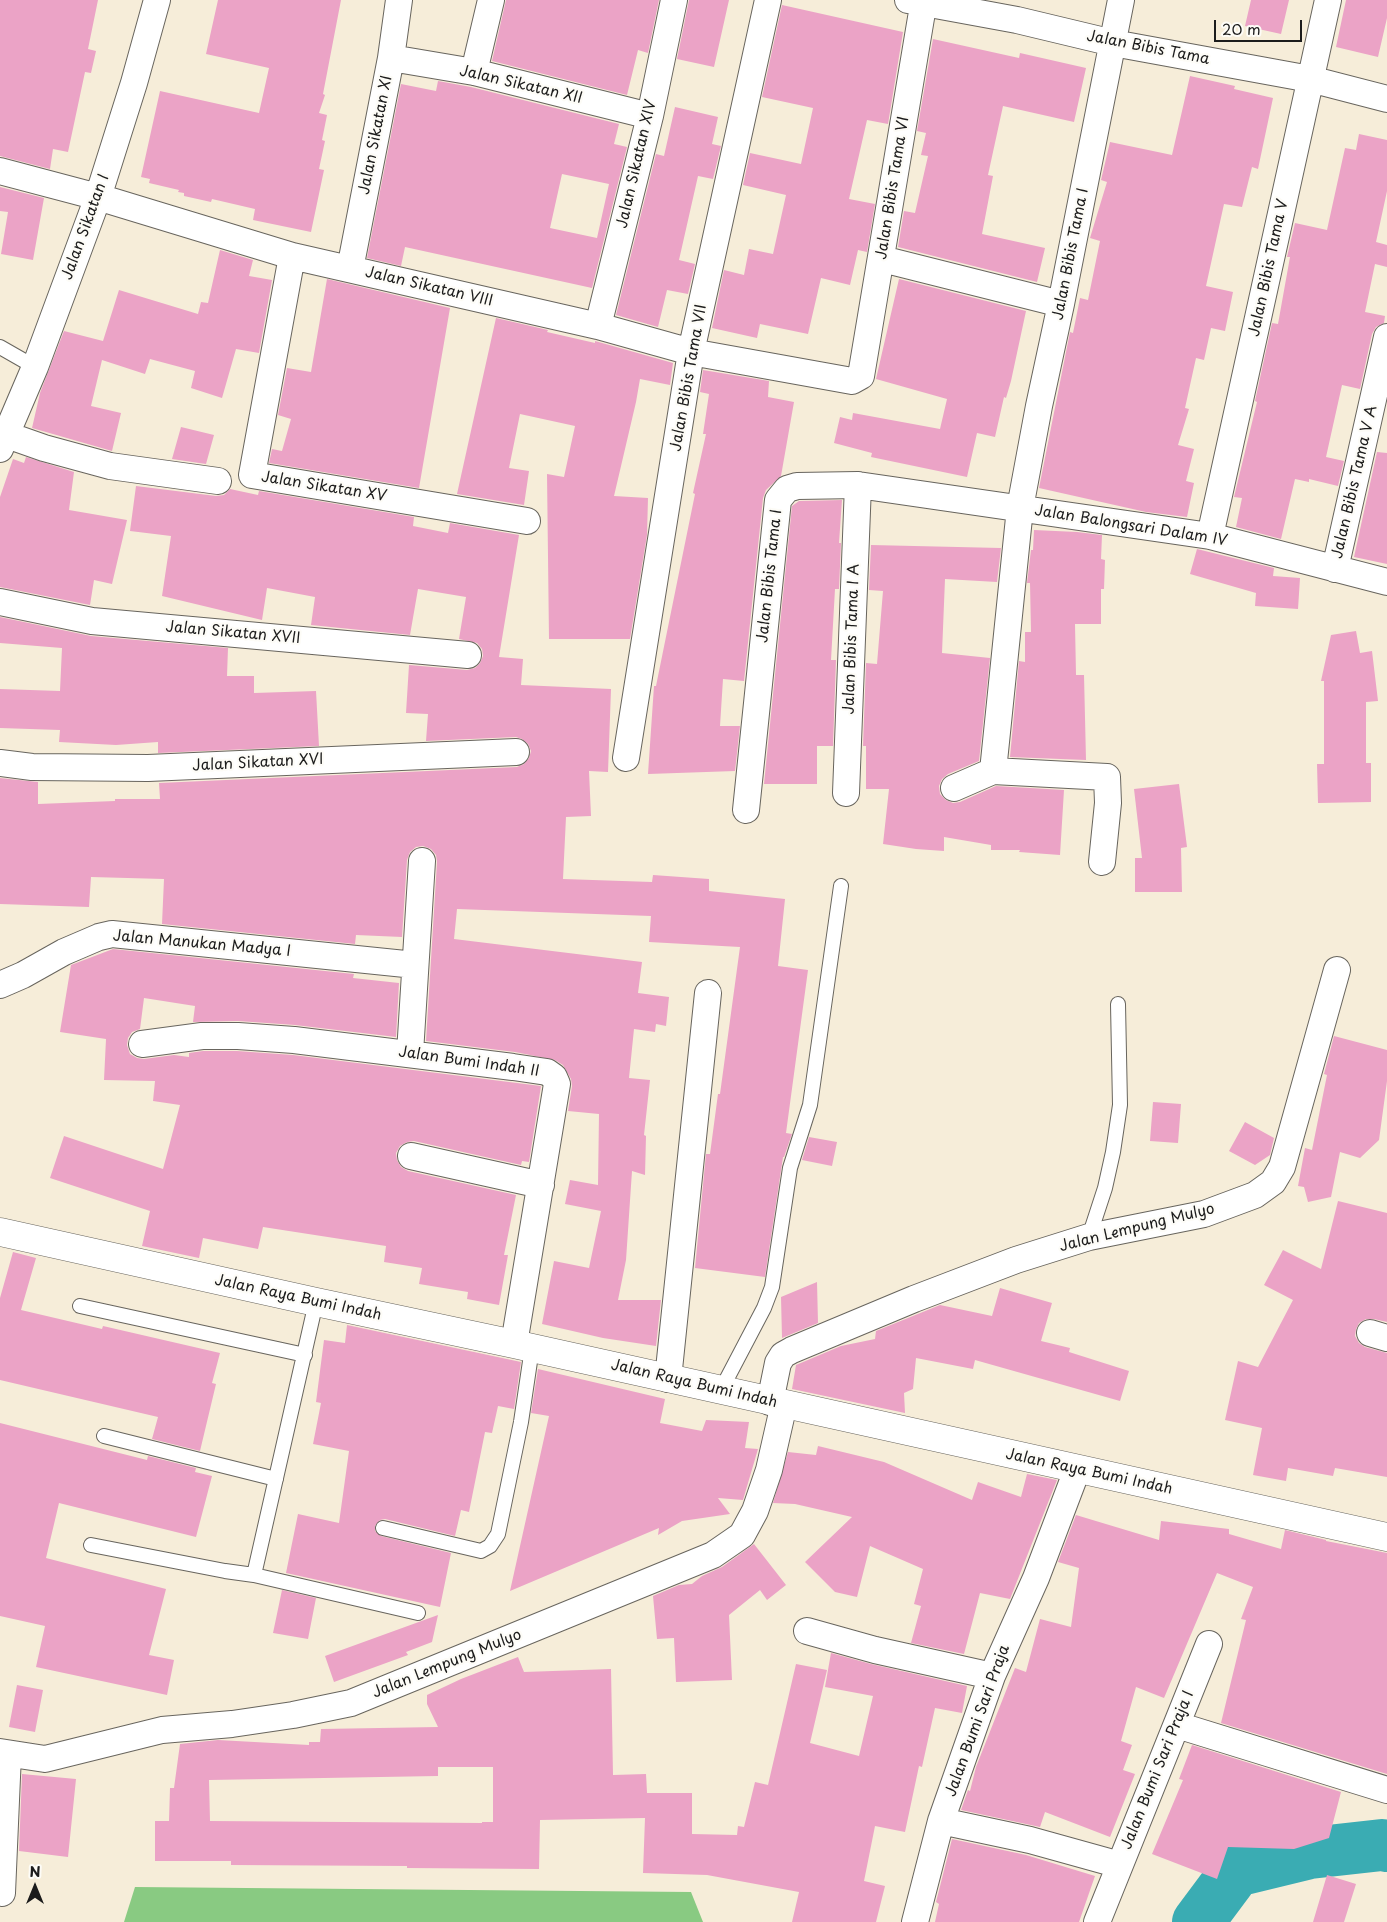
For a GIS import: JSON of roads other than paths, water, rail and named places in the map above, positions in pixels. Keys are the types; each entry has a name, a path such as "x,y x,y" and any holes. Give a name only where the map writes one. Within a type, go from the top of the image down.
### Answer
{"street":[{"name":"Jalan Sikatan I","path":"4,442 35,366 98,197 134,83 155,0"},
{"name":"Jalan Sikatan XI","path":"350,269 391,58 399,0"},
{"path":"474,72 491,0"},
{"name":"Jalan Sikatan XIV","path":"598,326 650,116 674,0"},
{"name":"Jalan Bibis Tama VII","path":"626,758 691,352 768,0"},
{"name":"Jalan Bibis Tama I","path":"993,771 1020,508 1121,0"},
{"name":"Jalan Bibis Tama V","path":"1210,536 1328,0"},
{"name":"Jalan Bibis Tama","path":"918,1 1016,20 1113,42 1310,79 1387,99"},
{"name":"Jalan Bibis Tama VI","path":"861,376 882,259 918,1"},
{"name":"Jalan Sikatan XII","path":"391,58 474,72 650,116"},
{"name":"Jalan Sikatan VIII","path":"0,170 98,197 292,256 598,326 691,352 852,381 861,376"},
{"name":"Jalan Sikatan XV","path":"292,256 252,475 527,521"},
{"path":"882,259 1061,304"},
{"name":"Jalan Bibis Tama V A","path":"1335,569 1387,336"},
{"path":"4,442 44,448 110,466 218,481"},
{"name":"Jalan Bibis Tama I","path":"746,810 778,500 787,489 797,486 858,485 1020,508"},
{"name":"Jalan Bibis Tama I A","path":"846,793 858,485"},
{"name":"Jalan Balongsari Dalam IV","path":"1020,508 1210,536 1387,582"},
{"name":"Jalan Sikatan XVII","path":"0,602 92,621 468,655"},
{"name":"Jalan Sikatan XVI","path":"0,763 32,767 148,768 516,752"},
{"path":"954,788 993,771 1107,777 1108,803 1102,862"},
{"path":"410,1053 422,861"},
{"name":"Jalan Manukan Madya I","path":"0,985 23,975 64,952 112,934 415,965"},
{"name":"Jalan Lempung Mulyo","path":"4,1753 45,1759 162,1730 232,1724 293,1715 351,1703 713,1555 742,1535 755,1511 769,1470 777,1403 778,1363 783,1355 914,1299 1016,1260 1088,1237 1204,1214 1255,1194 1273,1182 1282,1167 1337,970"},
{"path":"668,1379 708,993"},
{"name":"Jalan Bumi Indah II","path":"142,1044 202,1036 238,1036 294,1040 410,1053 547,1072 554,1076 557,1084 541,1185 523,1346"},
{"path":"411,1156 541,1185"},
{"name":"Jalan Raya Bumi Indah","path":"0,1232 1387,1538"},
{"name":"Jalan Bumi Sari Praja","path":"915,1922 941,1821 992,1676 1036,1578 1077,1470"},
{"path":"807,1631 875,1650 992,1676"},
{"name":"Jalan Bumi Sari Praja I","path":"941,1821 1030,1840 1120,1865 1209,1644"},
{"path":"1177,1725 1387,1790"},
{"path":"2,1893 4,1753"},
{"path":"1097,1922 1120,1865"}],"lane":[{"path":"0,347 35,366"},
{"path":"720,1390 764,1308 772,1287 790,1168 810,1105 841,886"},
{"path":"1088,1237 1107,1179 1120,1105 1118,1004"},
{"path":"254,1575 316,1302"},
{"path":"80,1306 305,1355"},
{"path":"383,1528 481,1552 490,1546 498,1534 521,1422 523,1346"},
{"path":"104,1436 276,1479"},
{"path":"91,1545 254,1575 418,1613"}],"waterway":[{"path":"1198,1922 1236,1871 1310,1853 1387,1846"}]}
